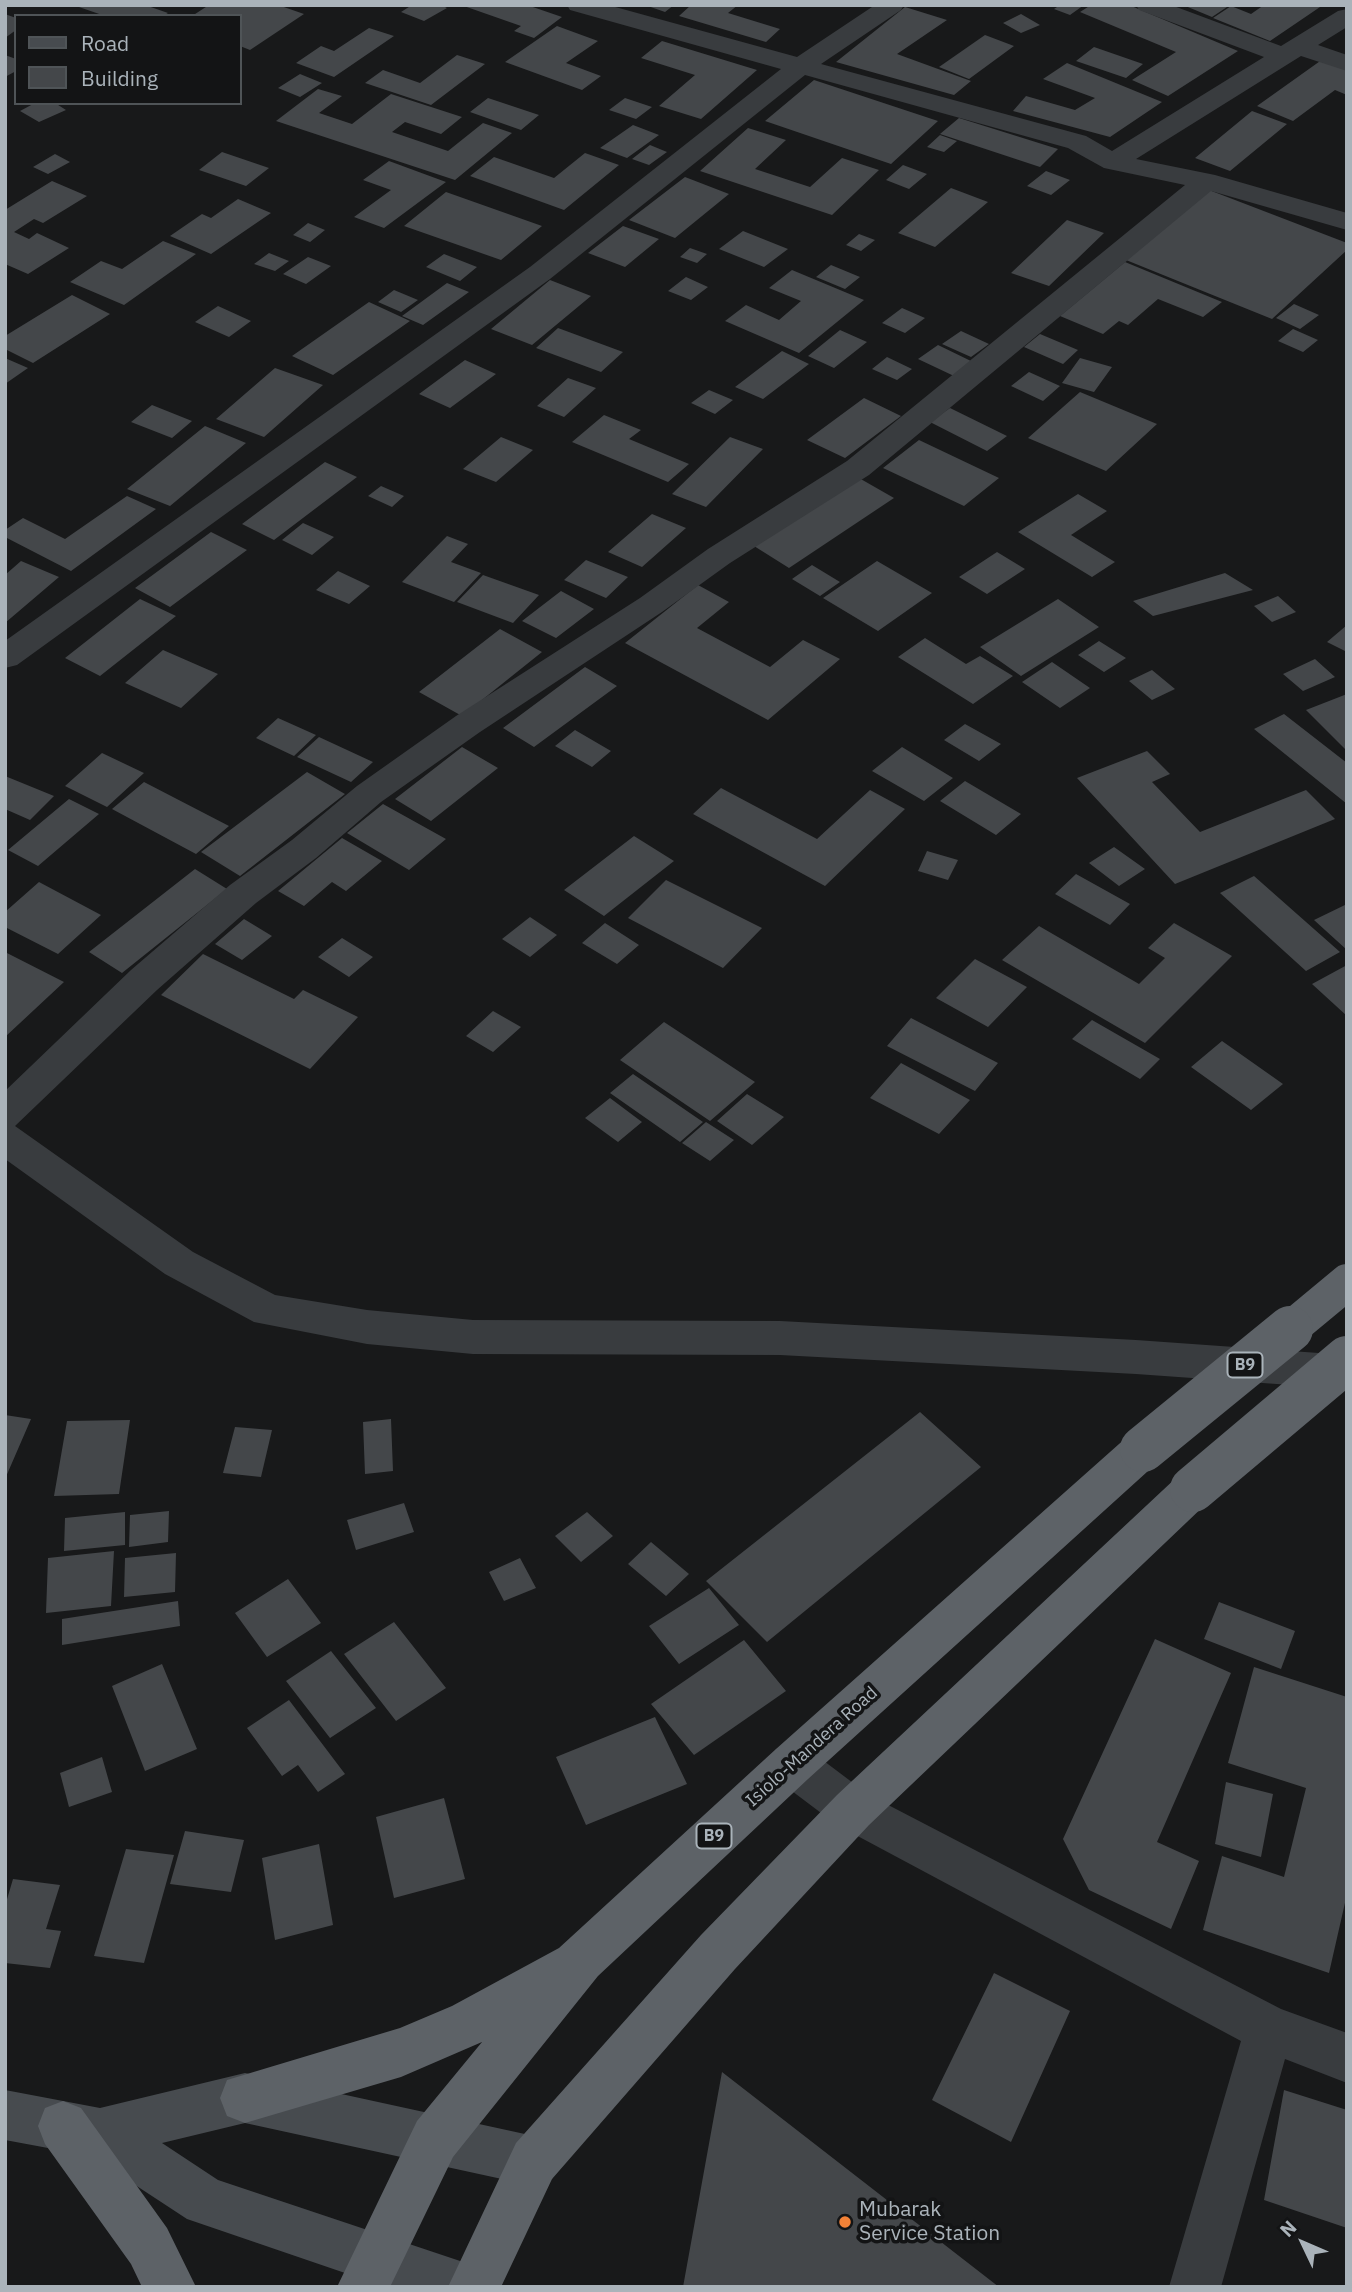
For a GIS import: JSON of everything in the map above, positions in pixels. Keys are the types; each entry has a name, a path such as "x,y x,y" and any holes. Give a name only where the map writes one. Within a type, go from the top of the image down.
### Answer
{"highway":[{"name":"Isiolo-Mandera Road","path":"371,2272 435,2139 581,1959 792,1764 1143,1449 1347,1282"},
{"path":"474,2287 534,2161 718,1952 853,1810 1193,1489 1347,1359"},
{"path":"245,2098 401,2052 470,2023 581,1959"},
{"path":"81,2129 170,2287"}],"main road":[{"path":"81,2129 245,2098 534,2161"},
{"path":"5,2115 81,2129 205,2201 371,2272 466,2287"}],"street":[{"path":"579,5 1077,142 1113,162 1206,181 1342,216"},
{"path":"5,657 540,273 802,65 892,5"},
{"path":"1148,5 1289,51 1347,62"},
{"path":"1113,162 1347,16"},
{"path":"5,1115 144,980 243,894 304,849 369,794 467,724 651,605 719,556 858,468 1206,181"},
{"path":"5,1138 179,1263 268,1310 355,1325 473,1337 780,1338 1122,1356 1347,1372"},
{"path":"792,1764 853,1810 1269,2029 1347,2059"},
{"path":"1195,2287 1269,2029"}],"building":[{"path":"145,5 168,13 99,14 79,7"},
{"path":"209,5 278,5 304,14 250,50 242,47 242,14 195,14"},
{"path":"412,5 441,5 447,8 424,21 401,12"},
{"path":"461,5 527,5 562,17 534,38 514,31 521,26"},
{"path":"645,5 674,5 665,12"},
{"path":"691,5 738,5 728,13 780,29 766,42 679,16"},
{"path":"1060,5 1084,5 1070,15 1054,9"},
{"path":"1091,5 1129,5 1238,51 1168,96 1132,80 1176,52 1080,12"},
{"path":"1183,5 1230,5 1212,17"},
{"path":"1264,5 1323,5 1270,41 1213,18 1231,6 1251,14"},
{"path":"905,7 947,20 897,54 971,81 954,95 836,62"},
{"path":"5,14 14,17 14,31 5,38"},
{"path":"1021,14 1040,25 1021,33 1003,23"},
{"path":"557,26 598,41 566,63 601,76 582,90 505,62"},
{"path":"369,28 394,36 334,77 296,63 321,46 334,51"},
{"path":"985,35 1014,46 969,79 939,67"},
{"path":"662,41 757,70 701,119 659,106 695,75 641,58"},
{"path":"1094,47 1143,64 1126,78 1076,61"},
{"path":"5,55 14,58 14,72 5,77"},
{"path":"457,55 485,64 431,105 365,83 383,70 420,83"},
{"path":"1323,59 1347,69 1347,95 1335,90 1293,121 1257,106"},
{"path":"1067,63 1162,102 1110,137 1013,111 1026,96 1075,110 1095,98 1043,79"},
{"path":"300,74 322,83 300,97 278,88"},
{"path":"814,80 938,121 891,164 765,121"},
{"path":"318,89 342,96 319,113 352,124 391,94 462,117 441,134 405,122 392,132 448,151 483,123 512,133 455,180 276,121"},
{"path":"488,98 539,115 521,130 470,112"},
{"path":"625,98 652,107 636,119 609,110"},
{"path":"31,105 58,105 66,110 39,122 20,111"},
{"path":"1252,111 1287,124 1230,171 1195,158"},
{"path":"959,118 1058,149 1040,167 940,134"},
{"path":"633,125 659,135 627,158 600,148"},
{"path":"748,128 786,140 755,169 810,187 842,158 879,170 832,215 700,171"},
{"path":"940,135 957,141 944,152 927,147"},
{"path":"650,145 667,152 649,165 632,159"},
{"path":"222,152 269,168 246,186 199,170"},
{"path":"585,153 619,165 564,210 470,176 494,157 554,178"},
{"path":"55,154 70,162 48,174 33,167"},
{"path":"389,161 446,182 384,228 354,217 391,190 363,180"},
{"path":"903,165 927,174 909,189 886,180"},
{"path":"1046,171 1070,180 1051,195 1027,186"},
{"path":"685,177 729,194 675,238 629,220"},
{"path":"52,181 87,196 43,223 34,219 14,232 29,239 37,233 69,248 28,274 5,264 5,210"},
{"path":"951,188 988,202 935,247 898,233"},
{"path":"1209,190 1347,243 1347,250 1272,319 1126,260"},
{"path":"446,192 542,226 501,260 404,226"},
{"path":"238,199 271,213 211,254 170,236 202,214 211,218"},
{"path":"1067,220 1104,233 1049,286 1011,273"},
{"path":"308,223 325,230 310,242 293,235"},
{"path":"623,226 659,239 625,267 588,253"},
{"path":"743,231 788,249 764,267 719,249"},
{"path":"859,234 875,240 861,251 846,245"},
{"path":"163,241 196,254 124,305 70,282 101,261 122,269"},
{"path":"690,248 707,254 697,263 680,257"},
{"path":"269,253 289,261 275,271 254,264"},
{"path":"444,254 477,267 460,281 426,267"},
{"path":"308,257 331,266 306,284 283,274"},
{"path":"1125,262 1222,302 1203,317 1158,299 1128,325 1119,321 1103,334 1060,316"},
{"path":"831,265 860,277 845,289 816,277"},
{"path":"792,270 864,300 799,353 725,321 746,305 779,320 801,301 769,288"},
{"path":"686,277 708,287 691,300 668,291"},
{"path":"550,280 591,296 532,345 491,329"},
{"path":"447,283 469,292 423,325 402,316"},
{"path":"394,290 418,300 401,312 378,302"},
{"path":"72,295 110,314 33,363 5,349 5,336"},
{"path":"369,302 410,321 333,375 292,356"},
{"path":"1294,304 1319,315 1300,329 1276,318"},
{"path":"218,306 251,321 229,337 195,322"},
{"path":"902,308 925,318 905,333 882,323"},
{"path":"558,328 623,352 601,372 536,348"},
{"path":"1293,329 1318,340 1303,352 1278,341"},
{"path":"840,330 867,342 834,368 808,356"},
{"path":"961,331 989,344 971,357 942,344"},
{"path":"1040,334 1078,350 1063,364 1024,347"},
{"path":"938,345 973,362 954,376 918,359"},
{"path":"782,351 809,364 763,399 735,387"},
{"path":"887,357 912,369 897,380 872,369"},
{"path":"5,358 28,368 5,384"},
{"path":"1080,358 1112,367 1094,392 1062,383"},
{"path":"465,360 496,374 450,408 419,394"},
{"path":"275,368 323,385 264,437 216,419"},
{"path":"1029,372 1060,386 1043,401 1011,386"},
{"path":"568,378 596,388 564,417 537,406"},
{"path":"709,390 733,400 715,414 691,403"},
{"path":"1080,392 1157,424 1106,471 1028,438"},
{"path":"864,398 901,416 845,458 807,440"},
{"path":"152,405 192,421 172,438 131,422"},
{"path":"950,408 1007,436 987,451 930,422"},
{"path":"604,415 641,430 629,439 689,464 668,482 572,442"},
{"path":"205,426 246,443 170,506 127,489"},
{"path":"501,437 533,450 496,482 463,469"},
{"path":"730,437 763,449 706,507 672,494"},
{"path":"919,440 999,478 964,506 883,468"},
{"path":"325,462 357,477 274,540 242,524"},
{"path":"859,478 894,498 789,568 754,546"},
{"path":"381,486 404,496 392,507 368,496"},
{"path":"1078,494 1107,511 1071,535 1115,562 1092,577 1018,532"},
{"path":"127,496 156,509 71,571 5,537 5,530 23,518 65,539"},
{"path":"652,514 686,528 642,567 608,552"},
{"path":"303,523 334,537 312,555 282,540"},
{"path":"211,532 247,550 170,607 135,588"},
{"path":"447,536 468,544 451,562 481,573 454,602 402,582"},
{"path":"997,552 1025,569 987,594 959,577"},
{"path":"586,560 628,577 606,598 564,580"},
{"path":"21,561 59,577 5,623 5,575"},
{"path":"877,561 932,593 878,631 823,598"},
{"path":"812,565 840,582 820,596 792,579"},
{"path":"338,571 370,586 349,604 316,590"},
{"path":"1225,573 1253,590 1153,616 1133,601"},
{"path":"483,575 539,595 513,623 457,602"},
{"path":"698,585 729,602 697,628 770,667 803,640 840,659 768,720 625,643"},
{"path":"561,591 594,609 556,638 522,621"},
{"path":"1278,596 1296,612 1272,622 1254,606"},
{"path":"140,599 176,616 100,676 65,658"},
{"path":"1058,599 1099,627 1021,676 980,647"},
{"path":"1347,625 1347,652 1327,642"},
{"path":"500,629 542,652 462,716 419,692"},
{"path":"925,638 966,664 980,656 1013,676 973,704 898,657"},
{"path":"1099,641 1126,658 1104,672 1078,655"},
{"path":"163,650 218,674 181,708 125,683"},
{"path":"1315,659 1335,677 1303,691 1283,674"},
{"path":"1052,662 1090,688 1060,708 1022,682"},
{"path":"585,667 617,686 534,747 503,728"},
{"path":"1152,670 1175,689 1152,700 1129,681"},
{"path":"1347,694 1347,748 1345,749 1306,710"},
{"path":"1284,714 1347,763 1347,804 1254,729"},
{"path":"278,718 316,735 294,756 256,738"},
{"path":"965,724 1001,744 979,761 944,740"},
{"path":"575,730 611,751 592,767 555,746"},
{"path":"319,737 373,762 351,782 297,757"},
{"path":"462,747 498,768 431,821 395,799"},
{"path":"902,747 953,778 924,801 872,771"},
{"path":"1147,751 1170,774 1152,782 1200,832 1306,790 1335,819 1175,884 1077,778"},
{"path":"102,753 144,773 107,807 65,786"},
{"path":"307,772 345,794 240,876 201,852"},
{"path":"5,776 54,796 30,820 5,809"},
{"path":"965,781 1021,814 996,835 940,801"},
{"path":"144,782 229,826 196,854 112,809"},
{"path":"721,788 817,839 870,790 905,809 825,886 693,814"},
{"path":"69,799 99,814 38,866 8,850"},
{"path":"383,804 446,839 409,870 347,833"},
{"path":"634,836 674,861 604,916 564,890"},
{"path":"342,838 382,861 346,891 332,882 304,906 278,891"},
{"path":"1114,847 1145,869 1119,886 1089,863"},
{"path":"927,851 958,860 948,880 918,871"},
{"path":"195,869 227,889 122,973 89,952"},
{"path":"1076,874 1130,904 1110,925 1055,894"},
{"path":"1254,876 1340,952 1306,971 1220,893"},
{"path":"666,880 762,928 723,968 628,918"},
{"path":"39,882 101,915 58,954 5,927 5,912"},
{"path":"1347,904 1347,950 1314,920"},
{"path":"530,917 557,935 530,957 502,939"},
{"path":"244,919 272,936 242,960 215,944"},
{"path":"605,923 639,945 617,964 582,943"},
{"path":"1174,923 1232,956 1145,1043 1002,960 1039,926 1139,984 1165,958 1148,948"},
{"path":"342,938 373,957 349,977 318,957"},
{"path":"5,952 64,982 5,1037"},
{"path":"203,954 294,999 303,990 358,1017 310,1069 161,995"},
{"path":"975,959 1027,987 988,1027 936,998"},
{"path":"1347,965 1347,1016 1312,984"},
{"path":"493,1011 521,1027 493,1052 466,1036"},
{"path":"911,1018 998,1063 975,1091 887,1046"},
{"path":"1092,1020 1160,1059 1140,1079 1072,1039"},
{"path":"664,1022 755,1082 710,1121 620,1060"},
{"path":"1222,1041 1283,1084 1251,1110 1191,1067"},
{"path":"901,1063 970,1100 939,1134 870,1098"},
{"path":"633,1074 703,1122 680,1142 610,1093"},
{"path":"747,1094 784,1117 752,1145 717,1121"},
{"path":"610,1098 642,1122 618,1142 585,1118"},
{"path":"706,1122 734,1140 710,1161 682,1143"},
{"path":"920,1412 981,1467 767,1642 706,1581"},
{"path":"5,1415 31,1419 5,1479"},
{"path":"391,1419 393,1471 365,1474 363,1422"},
{"path":"130,1420 119,1494 54,1496 67,1421"},
{"path":"235,1427 272,1430 261,1477 223,1473"},
{"path":"404,1503 414,1532 356,1550 347,1520"},
{"path":"169,1511 168,1542 129,1547 130,1515"},
{"path":"125,1512 125,1545 64,1551 65,1518"},
{"path":"587,1512 613,1536 581,1562 555,1536"},
{"path":"651,1542 689,1574 666,1596 628,1564"},
{"path":"114,1551 111,1606 46,1613 48,1558"},
{"path":"176,1553 175,1592 124,1597 125,1558"},
{"path":"520,1558 536,1588 504,1601 489,1572"},
{"path":"288,1579 321,1623 267,1657 235,1613"},
{"path":"709,1588 739,1625 679,1664 649,1626"},
{"path":"178,1601 180,1626 62,1645 62,1619"},
{"path":"1219,1602 1295,1631 1281,1669 1204,1639"},
{"path":"394,1622 446,1688 396,1721 344,1654"},
{"path":"1155,1639 1231,1673 1157,1842 1199,1861 1171,1929 1089,1890 1063,1839"},
{"path":"744,1640 786,1691 694,1755 651,1704"},
{"path":"331,1651 376,1708 330,1738 286,1681"},
{"path":"162,1664 197,1749 145,1771 112,1686"},
{"path":"1254,1667 1347,1697 1347,1894 1329,1973 1203,1930 1222,1856 1284,1877 1306,1788 1228,1763"},
{"path":"289,1700 345,1774 318,1792 298,1765 282,1776 247,1728"},
{"path":"655,1717 687,1784 586,1825 556,1757"},
{"path":"102,1757 112,1792 69,1807 60,1773"},
{"path":"1226,1782 1273,1794 1261,1857 1215,1844"},
{"path":"444,1798 465,1879 394,1898 376,1817"},
{"path":"185,1831 244,1840 231,1892 170,1884"},
{"path":"319,1844 333,1925 275,1940 262,1858"},
{"path":"126,1849 174,1855 144,1963 94,1956"},
{"path":"13,1879 60,1885 46,1929 61,1931 50,1968 5,1963 5,1906"},
{"path":"994,1973 1070,2011 1011,2142 932,2100"},
{"path":"722,2072 999,2287 683,2287"},
{"path":"1284,2090 1347,2110 1347,2228 1264,2200"}],"place":[{"name":"Mubarak Service Station","path":"845,2222"}]}
